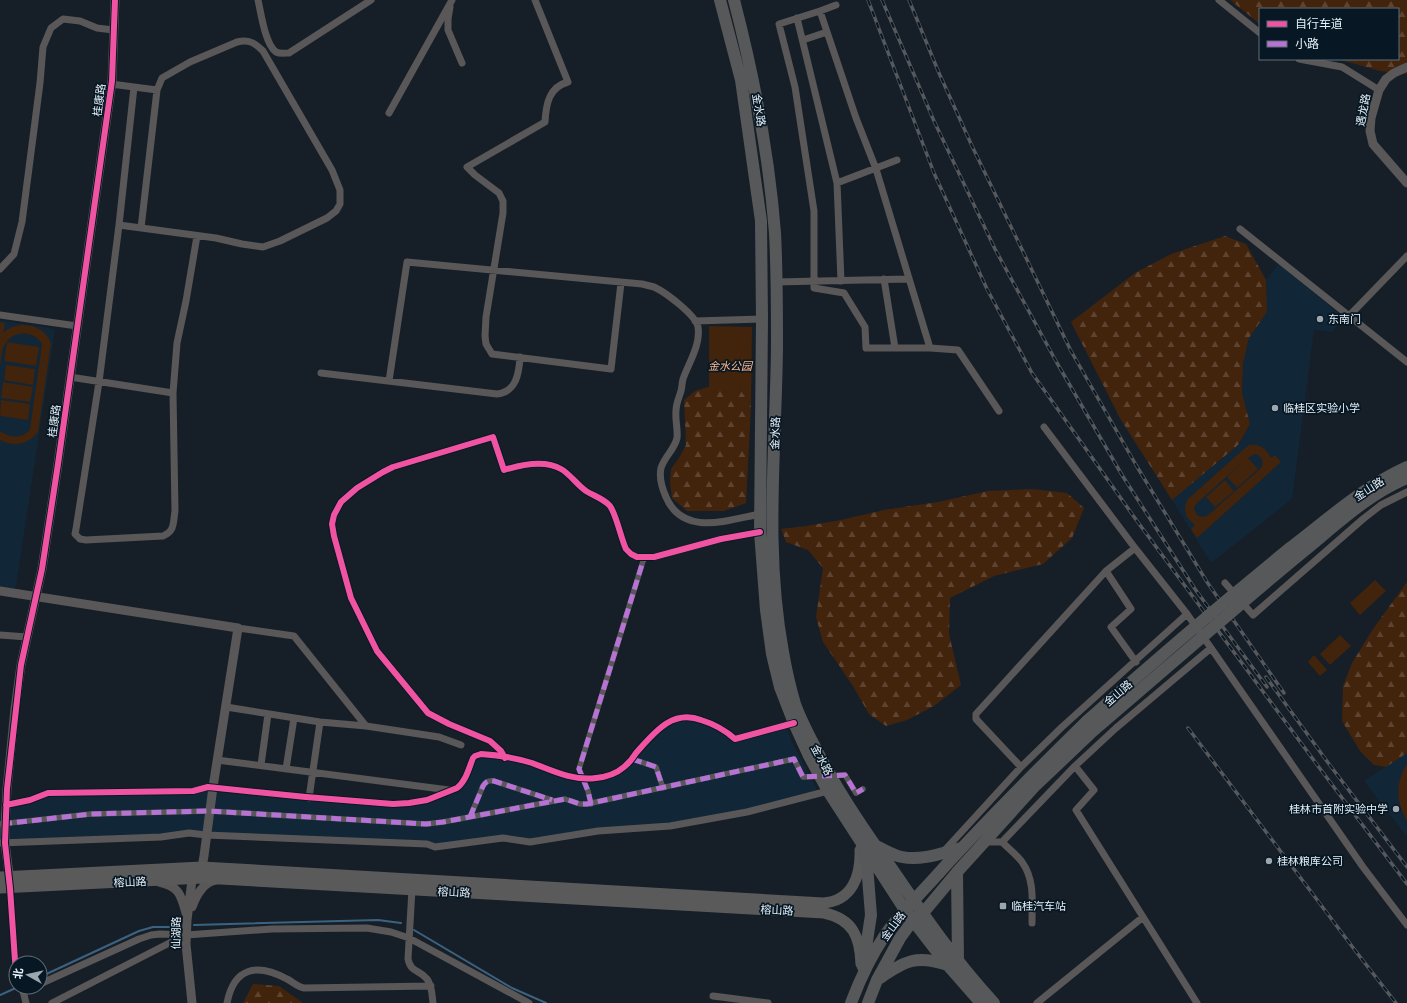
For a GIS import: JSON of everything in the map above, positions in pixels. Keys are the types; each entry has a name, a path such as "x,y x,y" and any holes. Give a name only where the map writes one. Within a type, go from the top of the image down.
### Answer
{"main road":[{"name":"金水路","path":"720,0 741,80 761,221 762,319 760,532 763,578 772,654 780,687 794,723 809,756 828,791 905,910 918,917"},
{"name":"金水路","path":"734,0 759,106 775,233 776,356 771,515 772,556 777,618 795,704 808,733 847,805 914,901 918,917"},
{"name":"金山路","path":"861,978 885,936 905,910 961,848 1091,726 1235,592 1358,495 1390,475 1407,467"},
{"name":"金山路","path":"868,1003 877,980 900,938 984,842 1091,726 1353,511 1407,478"},
{"path":"851,1003 861,978 871,915 867,864 860,840"},
{"name":"榕山路","path":"5,882 188,868 207,868 823,903 839,899 851,888 859,875 860,840"},
{"path":"875,846 902,857 916,858 961,848"},
{"path":"953,963 957,872"},
{"name":"榕山路","path":"5,882 154,881 192,880 203,878 828,914 840,918 854,932 858,940 860,953 861,978"},
{"path":"918,917 981,998 994,1003"},
{"path":"877,980 912,960 932,960 953,963"}],"street":[{"name":"桂康路","path":"5,882 2,824 6,805 15,709 21,664 42,569 70,377 111,84 115,0"},
{"path":"258,0 266,33 271,45 276,52 282,54 289,53 369,0"},
{"path":"535,0 568,82 560,84 551,95 546,109 546,122 468,167 475,175 498,193 504,201 486,317 486,344 492,354 611,369 621,283"},
{"path":"1219,0 1259,32"},
{"path":"451,2 448,30 462,62"},
{"path":"389,113 451,2"},
{"path":"836,5 779,24 795,87 814,211 814,288 844,293 865,327 866,348 930,348 958,350 999,411"},
{"path":"820,11 856,118 876,169 930,348"},
{"path":"798,18 837,183 841,280"},
{"path":"0,269 14,254 22,222 39,91 43,47 52,28 63,20 80,21 97,28 113,30"},
{"path":"803,40 827,32"},
{"path":"119,225 263,247 280,241 336,211 340,204 340,190 332,170 263,51 256,44 245,40 237,42 190,62 162,78 157,90 141,228"},
{"path":"1304,60 1342,67 1379,90"},
{"name":"遇龙路","path":"1407,67 1394,73 1386,79 1379,90 1371,118 1370,131 1373,144 1407,183"},
{"path":"111,84 157,90"},
{"path":"134,87 119,225 99,382 76,529 77,536 80,539 86,540 163,536 170,533 172,529 174,511 173,393 177,343 197,236"},
{"path":"837,183 897,160"},
{"path":"1240,229 1407,362"},
{"path":"1349,316 1407,256"},
{"path":"389,381 407,262 642,284 653,287 670,297 695,321 698,327 693,357 682,381 681,392 676,403 677,440 661,468 660,476 663,490 668,502 679,515 689,521 701,523 716,523 760,514"},
{"path":"884,279 895,348"},
{"path":"776,282 908,279"},
{"path":"0,315 77,326"},
{"path":"695,321 762,319"},
{"path":"321,373 502,394 513,386 517,379 520,357"},
{"path":"70,377 173,393"},
{"path":"1044,427 1135,548 1188,614 1363,867 1407,925"},
{"path":"505,758 501,751 490,741 449,724 428,713 377,651 351,598 334,536 332,524 334,515 341,502 357,488 393,467 493,437 504,470 518,465 529,464 554,466 561,469 586,491 606,502 612,509 626,549 636,557 654,557 760,532"},
{"path":"1224,583 1252,616 1381,505 1407,492"},
{"path":"1022,767 976,719 976,714 1106,571 1135,548"},
{"path":"591,804 579,769 644,558"},
{"path":"1106,571 1131,609 1110,627 1136,662"},
{"path":"0,591 294,636 366,726"},
{"path":"942,852 1062,727 1188,614"},
{"path":"192,880 207,868 208,863 204,856 209,811 238,628"},
{"path":"0,635 27,637"},
{"path":"1002,842 1076,766 1116,728 1211,648"},
{"path":"226,707 320,722 366,726 439,737 461,745"},
{"path":"261,765 268,714"},
{"path":"6,805 30,800 48,793 193,791 208,787 309,798 393,804 409,803 427,800 461,785 475,756 481,754 530,763 566,776 582,779 596,778 608,776 625,767 660,727 669,721 679,718 689,716 707,722 723,730 735,740 794,723"},
{"path":"286,769 294,718"},
{"path":"309,798 320,722"},
{"path":"632,759 656,767 663,788"},
{"path":"2,824 91,814 209,811 426,824 470,817 565,798 580,804 591,804 794,759 803,777 845,775 856,793 863,789"},
{"path":"217,760 451,790"},
{"path":"1076,766 1094,790 1076,810 1197,1003"},
{"path":"470,817 485,782 491,780 553,800"},
{"path":"2,843 161,836 189,833 206,835 427,844 435,847 503,838 530,842 598,831 670,826 747,812 828,791"},
{"path":"984,842 1002,842 1023,863 1030,878 1032,888 1032,923"},
{"path":"188,868 197,864 204,856"},
{"path":"187,920 194,901 201,889 210,881 218,879"},
{"name":"仙湖路","path":"192,880 186,935 192,1003"},
{"path":"154,881 169,884 175,888 182,898 187,920"},
{"path":"5,882 14,955"},
{"path":"412,890 408,959 413,970 427,979 431,986 433,1003"},
{"path":"1037,1003 1143,917"},
{"path":"48,980 151,935 367,928 391,932 409,938 529,1003"},
{"path":"52,1003 186,935"},
{"path":"226,1003 233,984 239,976 245,972 251,971 271,973 285,978 304,988 431,986"},
{"path":"713,996 768,1003"}],"shaded area":[{"name":"临桂区实验小学","path":"1279,264 1342,316 1333,332 1314,330 1292,499 1211,563 1172,500 1238,445 1250,424 1242,393 1243,363 1249,338 1267,312 1266,280"},
{"path":"0,320 55,330 16,586 13,589 0,587"},
{"path":"689,716 735,739 785,725 792,742 819,793 670,826 540,840 514,839 435,847 206,835 0,843 0,812 5,812 6,805 42,795 204,788 409,803 457,788 475,756 530,763 566,776 596,778 625,767 661,727"},
{"name":"桂林市首附实验中学","path":"1407,753 1407,837 1364,781"}],"green space":[{"path":"1230,0 1407,0 1407,74 1380,71 1342,60 1399,60 1399,8 1259,8 1259,23"},
{"path":"1225,236 1246,244 1266,280 1267,312 1249,338 1243,363 1242,393 1250,424 1238,445 1172,500 1121,420 1071,322 1135,273 1171,254"},
{"path":"0,322 5,323 3,333 16,326 23,325 37,328 48,337 51,344 38,432 30,440 20,444 10,444 0,440 0,431 11,436 20,436 24,435 30,429 42,344 38,339 29,334 18,334 13,336 4,346 0,368"},
{"name":"金水公园","path":"709,326 752,327 751,405 738,387 709,387"},
{"path":"7,342 39,347 36,366 4,361"},
{"path":"6,365 35,369 33,385 4,380"},
{"path":"3,382 33,387 30,402 1,398"},
{"path":"708,387 738,387 751,405 746,503 724,511 687,511 672,498 670,482 671,469 686,445 684,400 695,391"},
{"path":"1,400 30,404 28,420 0,416"},
{"path":"1249,445 1259,446 1265,449 1271,458 1275,455 1281,462 1197,538 1191,529 1195,525 1187,517 1185,510 1188,499","holes":["1255,454 1262,460 1262,466 1260,469 1207,516 1202,517 1197,515 1194,509 1196,504 1243,462 1227,477 1237,488 1258,469 1248,458"]},
{"path":"1225,480 1234,491 1215,507 1206,497"},
{"path":"1032,489 1067,493 1084,508 1072,538 1043,564 994,576 950,598 949,634 961,685 934,706 907,720 886,726 869,714 853,686 823,642 816,617 823,568 808,550 786,542 781,529 841,520 884,510 938,502 988,491"},
{"path":"1375,580 1386,591 1360,615 1350,603"},
{"path":"1407,582 1407,753 1386,767 1374,765 1360,751 1342,721 1343,686 1352,663 1373,629"},
{"path":"1340,635 1351,646 1330,665 1320,654"},
{"path":"1314,655 1327,670 1320,676 1308,662"},
{"path":"1407,764 1407,821 1403,814 1398,792 1400,778"},
{"path":"253,984 279,986 303,1003 243,1003"}],"waterway":[{"path":"194,925 378,920 401,923"},
{"path":"48,973 139,931 153,927 170,927"},
{"path":"414,930 512,988 546,1003"},
{"path":"0,995 8,991"}],"railway":[{"path":"868,0 934,173 987,289 1032,373 1137,521 1407,884"},
{"path":"882,0 934,121 995,249 1057,363 1122,475 1195,589 1267,687"},
{"path":"909,0 939,73 972,146 1071,351 1136,465 1207,582 1284,693"},
{"path":"1266,677 1329,764 1407,867"},
{"path":"1188,728 1396,1003"}],"marked path":[{"path":"591,804 588,791 579,769 644,558"},
{"path":"632,759 656,767 663,788"},
{"path":"2,824 91,814 209,811 426,824 565,799 580,804 587,804 794,759 803,777 845,775 856,793 863,789"},
{"path":"470,817 483,786 489,781 494,781 552,800"}],"cycle path":[{"path":"15,955 5,843 7,789 21,665 42,569 112,81 115,0"},
{"path":"505,758 501,751 490,741 449,724 428,713 377,651 351,598 334,536 332,524 334,515 341,502 357,488 393,467 493,437 504,470 532,464 547,464 554,466 564,471 586,491 602,499 610,506 626,549 637,557 654,557 721,539 760,532"},
{"path":"6,805 30,800 48,793 193,791 208,787 393,804 409,803 427,800 457,788 465,778 473,758 481,754 526,761 571,777 588,779 604,777 621,769 657,731 672,720 691,717 701,720 723,730 735,739 794,723"}],"place":[{"name":"东南门","path":"1320,319"},
{"name":"临桂区实验小学","path":"1275,408"},
{"name":"桂林市首附实验中学","path":"1396,809"},
{"name":"桂林粮库公司","path":"1269,861"},
{"name":"临桂汽车站","path":"1003,906"}]}
